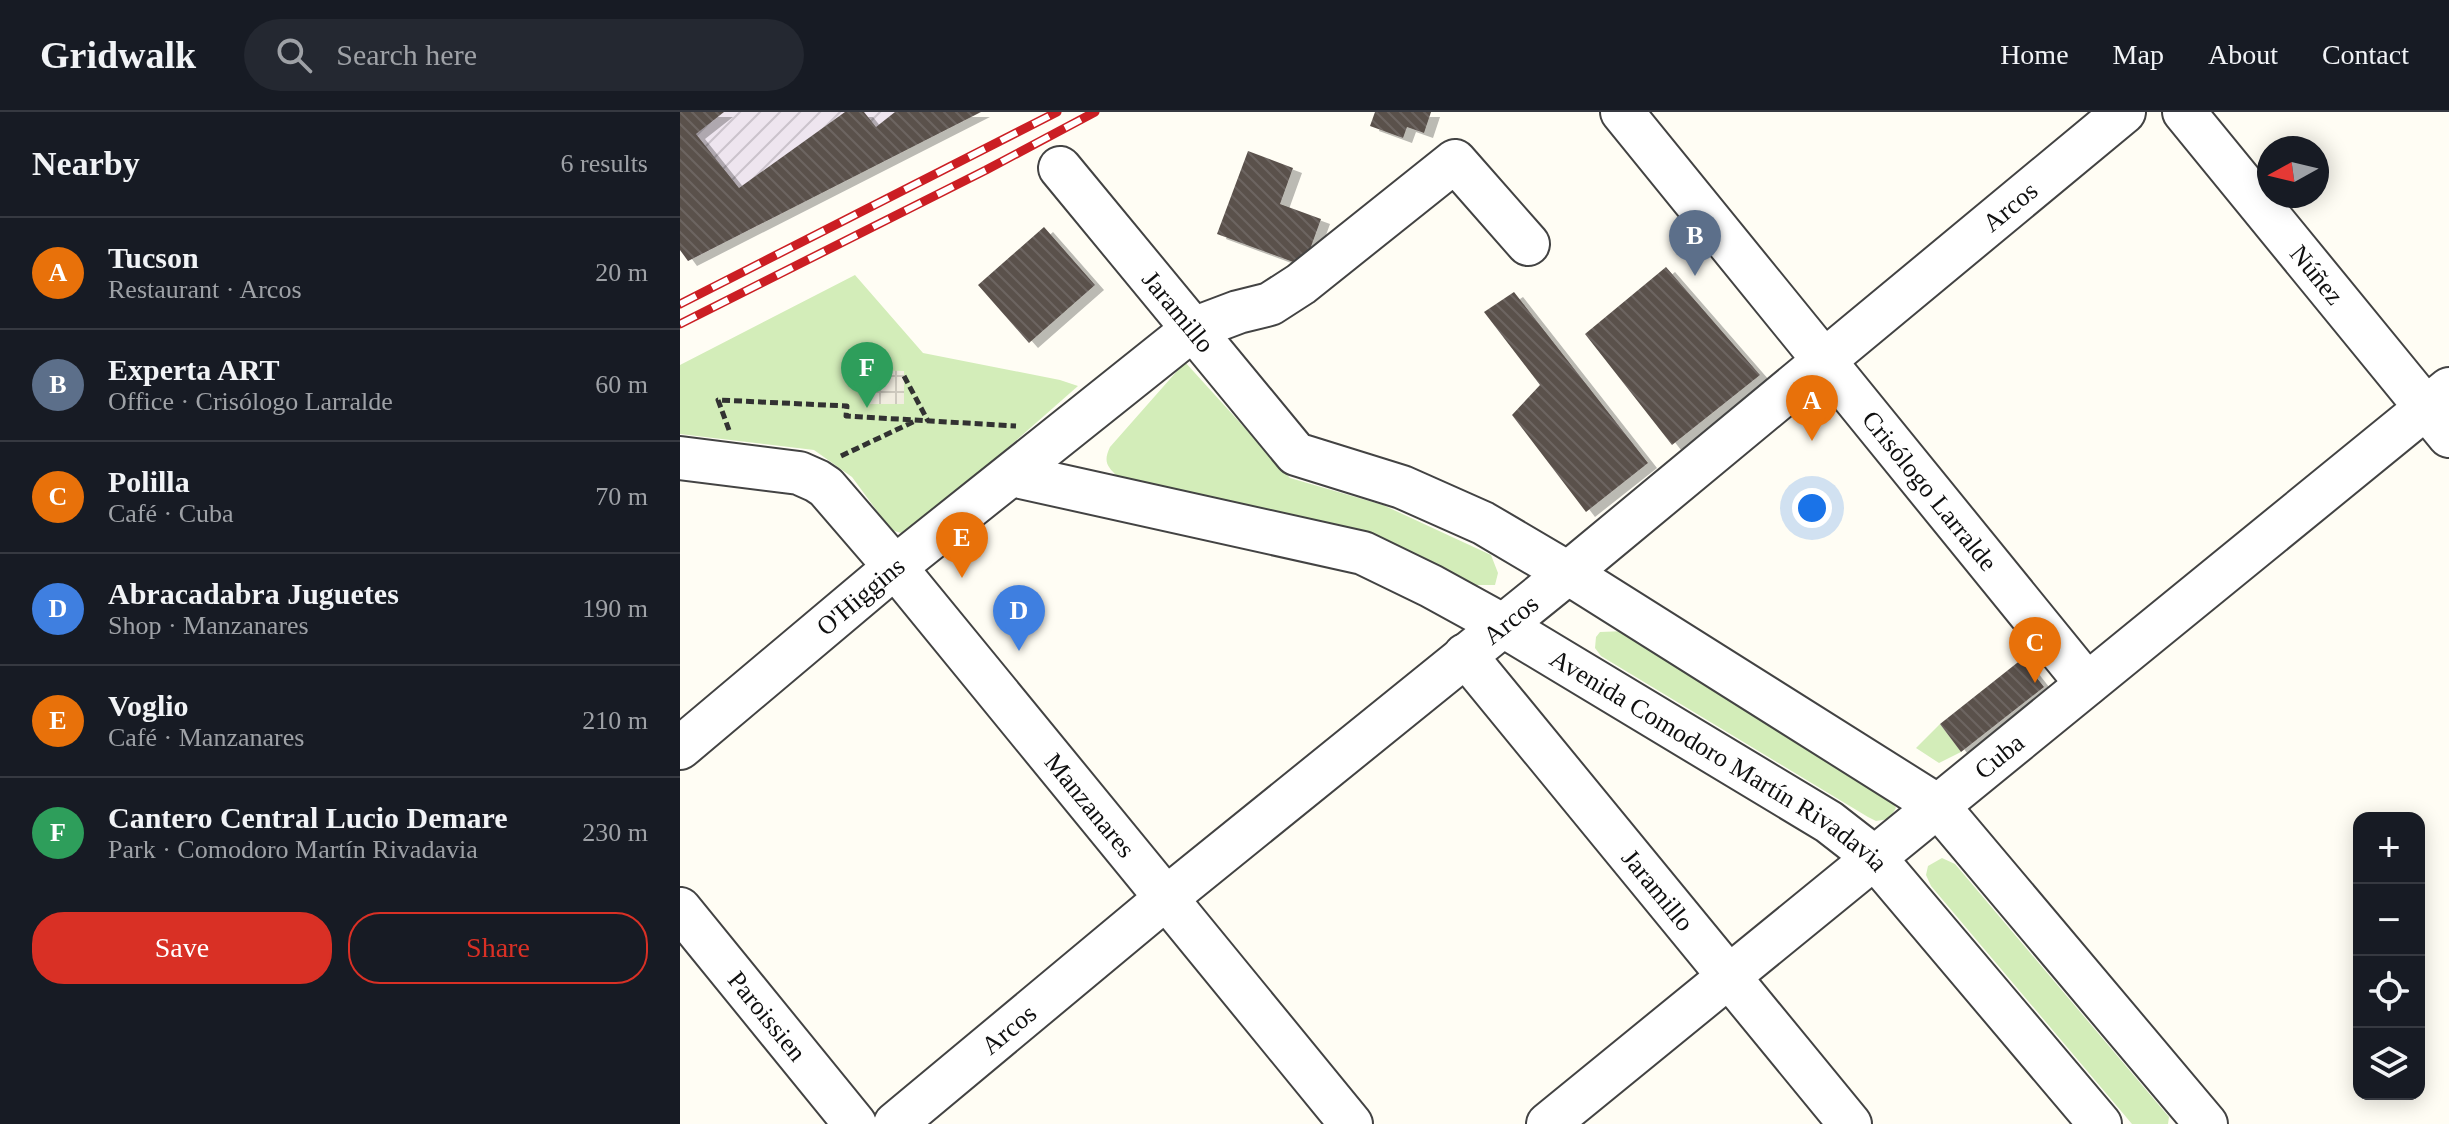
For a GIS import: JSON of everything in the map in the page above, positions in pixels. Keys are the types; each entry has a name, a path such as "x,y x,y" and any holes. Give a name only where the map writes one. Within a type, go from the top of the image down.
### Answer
{"street":[{"name":"Crisólogo Larralde","path":"1596,112 1636,158 1681,186"},
{"name":"Crisólogo Larralde","path":"1622,112 2087,684"},
{"path":"1650,112 1681,186"},
{"name":"Arcos","path":"895,1124 1165,899 1568,573 2124,112"},
{"name":"Núñez","path":"2184,112 2441,411"},
{"name":"O'Higgins","path":"680,748 895,567 1193,329 1270,304 1301,284 1455,161 1528,244"},
{"name":"Jaramillo","path":"1060,168 1296,454 1402,487 1483,523 1568,573"},
{"name":"Cuba","path":"1548,1124 2087,684 2441,411"},
{"path":"680,458 799,473 831,473"},
{"name":"Manzanares","path":"831,473 895,567 1351,1124"},
{"name":"Avenida Comodoro Martín Rivadavia","path":"1012,475 1363,553 1502,625 1829,822 1874,857 2100,1124"},
{"path":"1568,573 1938,806 2206,1124"},
{"name":"Jaramillo","path":"1465,655 1850,1124"},
{"name":"Paroissien","path":"680,909 855,1124"}],"path":[{"path":"904,376 928,421"},
{"path":"733,438 718,400 847,406 846,419 1018,426 1065,433"},
{"path":"831,473 916,421"}],"shaded area":[{"path":"680,112 979,112 688,261 680,250"},
{"path":"867,370 904,371 904,404 867,404"}],"green space":[{"path":"855,275 923,353 1078,386 914,530 901,533 891,530 852,477 814,450 680,434 680,365"},
{"path":"1185,362 1290,478 1383,505 1491,555 1498,573 1495,585 1471,585 1307,520 1118,477 1107,464 1110,447"},
{"path":"1626,631 1889,797 1896,808 1889,819 1876,821 1868,817 1601,656 1595,648 1600,632"},
{"path":"1940,724 1961,752 1939,763 1916,748"},
{"path":"1942,858 1955,864 2169,1117 2168,1124 2132,1124 1931,886 1926,875 1928,866"}],"building":[{"path":"680,112 724,112 696,134 739,188 845,112 864,112 876,127 895,112 981,112 688,261 680,250"},
{"path":"1375,112 1431,112 1424,133 1407,127 1403,138 1370,126"},
{"path":"1248,151 1293,168 1280,204 1321,219 1304,266 1217,234"},
{"path":"1044,227 1095,285 1029,343 978,285"},
{"path":"1666,267 1760,375 1672,445 1585,334"},
{"path":"1514,292 1648,463 1586,512 1512,415 1540,385 1484,312"},
{"path":"2022,659 2044,687 1961,752 1940,724"}],"railway":[{"path":"680,304 1057,112"},
{"path":"680,324 1095,112"}],"place":[{"name":"Experta ART","path":"1695,276"},
{"name":"Cantero Central Lucio Demare","path":"867,408"},
{"name":"Tucson","path":"1812,441"},
{"name":"Voglio","path":"962,578"},
{"name":"Abracadabra Juguetes","path":"1019,651"},
{"name":"Polilla","path":"2035,683"}]}
